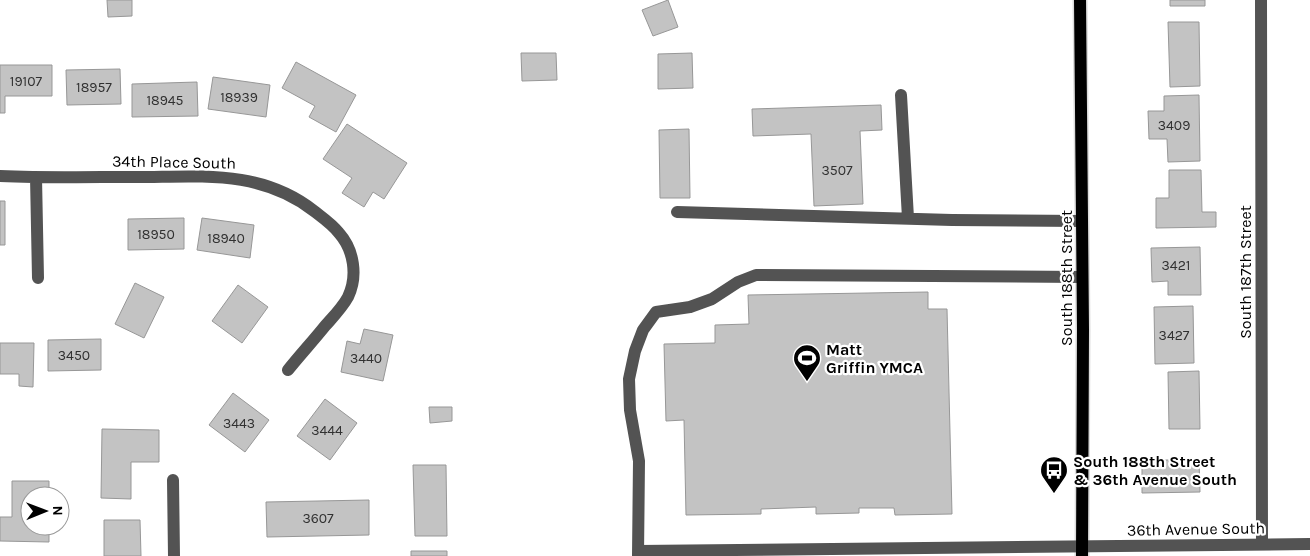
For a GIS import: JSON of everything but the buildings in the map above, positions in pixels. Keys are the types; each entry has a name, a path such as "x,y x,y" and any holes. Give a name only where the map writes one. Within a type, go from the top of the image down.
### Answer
{"main road":[{"name":"South 188th Street","path":"1080,0 1082,551"}],"street":[{"name":"South 187th Street","path":"1261,0 1262,544"},
{"path":"901,95 908,218"},
{"name":"34th Place South","path":"0,176 205,176 268,185 292,196 334,226 346,240 354,270 348,296 341,307 288,370"},
{"path":"36,177 38,278"},
{"path":"677,212 1082,221"},
{"path":"638,554 639,460 630,410 629,379 635,351 643,330 656,312 690,307 712,299 738,282 756,275 1082,277"},
{"path":"173,480 174,556"},
{"name":"36th Avenue South","path":"638,554 1209,550 1262,544 1310,544"}],"place":[{"name":"Matt Griffin YMCA","path":"807,382"},
{"name":"South 188th Street & 36th Avenue South","path":"1054,494"}]}
